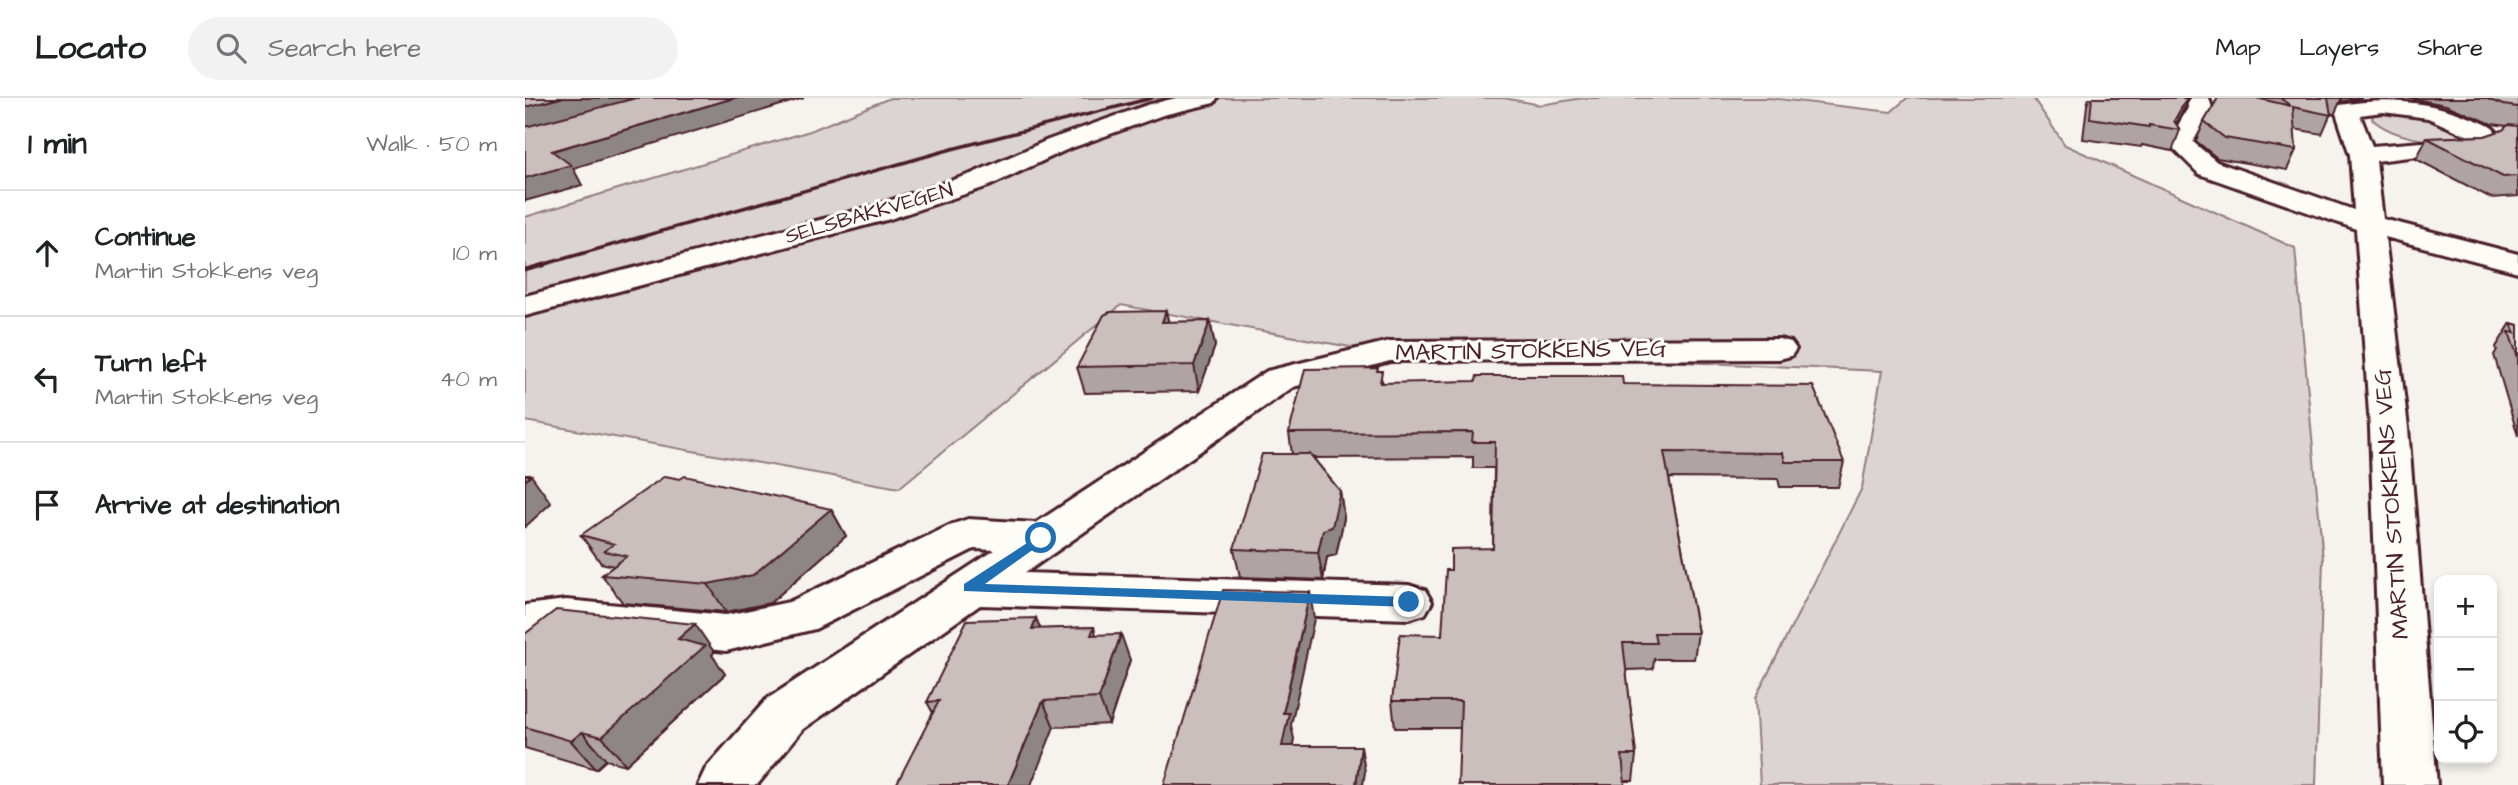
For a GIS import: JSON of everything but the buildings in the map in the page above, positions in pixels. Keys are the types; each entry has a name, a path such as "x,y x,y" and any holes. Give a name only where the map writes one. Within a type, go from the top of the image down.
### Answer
{"street":[{"name":"SELSBAKKVEGEN","path":"525,306 880,213 980,180 1057,145 1155,110 1206,98"},
{"path":"2198,98 2200,108 2180,143 2208,168 2368,224 2518,263"},
{"name":"MARTIN STOKKENS VEG","path":"2363,155 2427,147 2469,147 2497,135 2461,120 2401,106 2368,105 2347,110 2363,155 2389,428 2410,785"},
{"name":"MARTIN STOKKENS VEG","path":"726,785 785,714 1041,538 1280,379 1390,351 1779,349"},
{"path":"525,622 566,617 726,633 799,617 968,534 1041,538"},
{"path":"969,588 1409,602"}],"shaded area":[{"path":"890,98 1504,98 1541,105 1582,98 1769,98 1891,112 1907,98 2033,98 2065,145 2295,248 2323,560 2316,785 1760,785 1755,699 1862,488 1882,371 1350,347 1121,305 899,488 525,421 525,217 810,131"},
{"path":"2380,112 2426,115 2462,131 2462,136 2441,141 2403,135 2372,119 2373,115"}],"railway":[{"path":"538,266 952,149 1152,98"},
{"path":"525,270 544,265"}],"route":[{"path":"1041,538 969,588 1409,602"}]}
